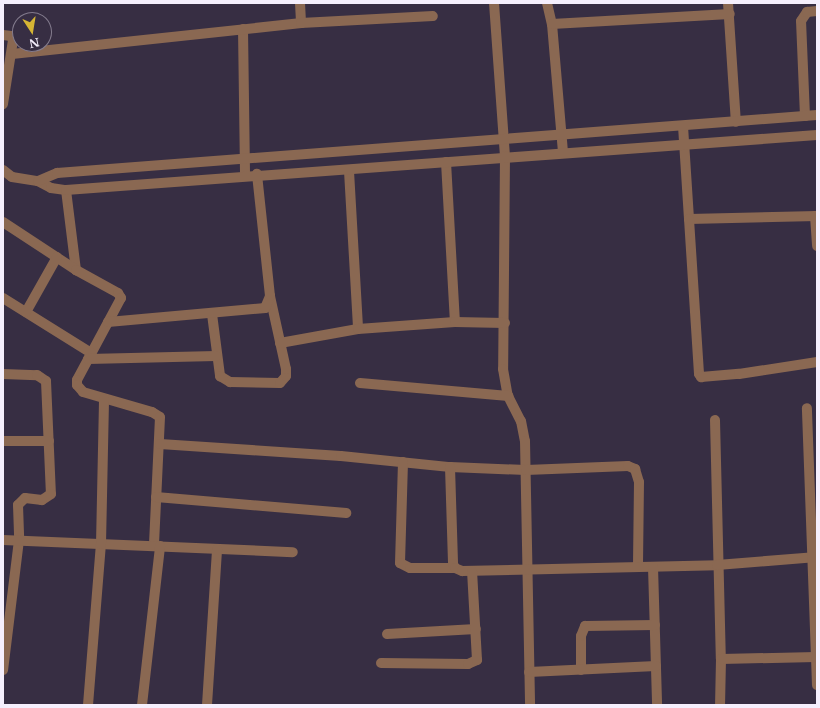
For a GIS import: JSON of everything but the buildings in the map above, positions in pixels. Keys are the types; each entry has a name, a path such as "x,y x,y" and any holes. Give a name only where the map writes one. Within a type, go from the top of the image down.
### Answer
{"street":[{"path":"300,3 301,23"},
{"path":"494,3 505,156 505,323 503,369 508,396 524,431 530,705"},
{"path":"547,3 552,24 563,153"},
{"path":"728,3 730,14 736,122"},
{"path":"805,116 801,21 807,12 817,11"},
{"path":"552,24 730,14"},
{"path":"12,54 301,23 433,16"},
{"path":"243,29 244,158 246,175"},
{"path":"3,35 11,36 13,40 3,104"},
{"path":"38,181 57,173 817,115"},
{"path":"683,126 699,374 701,377 739,374 817,362"},
{"path":"3,170 12,176 38,181 51,188 66,190 257,174 349,171 505,156 817,135"},
{"path":"446,162 455,322"},
{"path":"349,171 358,329"},
{"path":"212,314 218,370 223,379 280,383 286,376 270,296 257,174"},
{"path":"66,190 76,270"},
{"path":"689,219 816,216 817,246"},
{"path":"3,222 76,270 118,293 121,298 119,304 77,380 77,385 83,392 158,414 162,422 156,497 157,546 142,705"},
{"path":"26,312 57,257"},
{"path":"108,322 212,314 265,308 270,296"},
{"path":"3,298 90,356 216,356"},
{"path":"280,343 358,329 455,322 505,323"},
{"path":"3,374 37,376 46,381 51,494 42,500 25,498 19,502 19,540 5,624 3,670"},
{"path":"360,383 508,396"},
{"path":"88,705 101,544 104,399"},
{"path":"807,408 813,468 816,557 817,685"},
{"path":"715,420 717,565 721,659 720,705"},
{"path":"3,441 49,441"},
{"path":"160,444 403,462 450,467 526,470 628,466 635,469 639,482 638,567"},
{"path":"403,462 400,563 410,568 454,568 472,571 527,571 717,565 816,557"},
{"path":"450,467 454,568"},
{"path":"156,497 346,512"},
{"path":"3,540 293,552"},
{"path":"207,705 217,549"},
{"path":"653,567 657,705"},
{"path":"381,663 474,663 479,656 472,571"},
{"path":"581,670 581,636 585,626 655,625"},
{"path":"387,634 476,628"},
{"path":"721,659 816,657"},
{"path":"529,672 656,666"}]}
